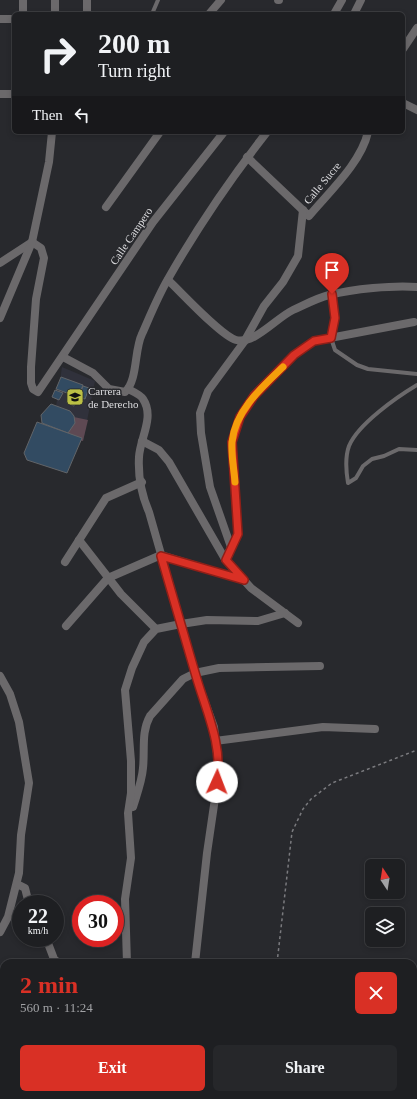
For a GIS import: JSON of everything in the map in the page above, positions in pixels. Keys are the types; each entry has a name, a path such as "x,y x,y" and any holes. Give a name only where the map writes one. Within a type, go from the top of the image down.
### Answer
{"street":[{"path":"23,0 23,12"},
{"path":"55,0 55,12"},
{"path":"87,0 87,12"},
{"path":"211,12 221,0"},
{"path":"335,12 342,0"},
{"path":"355,12 361,0"},
{"path":"0,19 12,19"},
{"path":"405,46 417,28"},
{"path":"0,94 12,94"},
{"path":"405,105 417,110"},
{"path":"1,313 32,242 49,162 52,134"},
{"path":"106,207 159,134"},
{"name":"Calle Campero","path":"32,242 41,248 44,258 36,299 30,384 33,389 38,392 153,222 222,134"},
{"path":"63,357 93,373 109,389 125,392 128,389 133,376 139,338 168,280 203,222 265,134"},
{"name":"Calle Sucre","path":"247,158 309,216 356,160 366,142 368,134"},
{"path":"231,547 210,487 201,433 200,413 208,391 244,342 264,306 282,282 298,256 303,210"},
{"path":"0,263 32,242"},
{"path":"168,280 223,333 234,340 244,342 256,336 293,310 332,294 399,285 417,287"},
{"path":"226,560 238,534 232,442 240,417 254,396 294,355 314,341 414,322"},
{"path":"128,389 143,398 147,409 148,419 139,458 143,497 195,673 214,727 216,741 219,771 207,853 195,959"},
{"path":"142,441 159,450 169,462 226,560 251,588 298,623"},
{"path":"66,562 106,498 142,482"},
{"path":"79,540 108,578 156,629"},
{"path":"66,626 108,578 161,556 244,580"},
{"path":"127,959 124,899 131,858 129,817 131,761 125,690 132,668 144,642 156,629 207,620 258,621 285,613"},
{"path":"129,817 141,782 144,768 144,731 146,722 183,680 195,673 219,668 320,666"},
{"path":"0,676 10,694 19,722 29,783 21,835 17,884 8,917 0,932"},
{"path":"216,741 323,727 375,729"},
{"path":"17,884 25,888 27,895"},
{"path":"49,947 54,959"}],"lane":[{"path":"153,12 158,0"},
{"path":"332,294 335,318 331,338 335,350 357,365 368,369 417,374"},
{"path":"417,385 367,422 356,433 348,447 346,461 348,483 356,478 363,466 372,459 384,456 400,449 417,450"}],"path":[{"path":"277,959 292,832 303,809 312,799 332,783 417,750"}],"shaded area":[{"name":"Carrera de Derecho","path":"62,367 95,381 83,441 55,413"},
{"path":"55,413 88,420 83,441 50,434"}],"building":[{"path":"61,377 83,385 78,397 56,389"},
{"path":"83,386 89,388 85,399 79,397"},
{"path":"55,390 63,393 59,400 52,397"},
{"path":"70,397 77,400 74,406 67,403"},
{"path":"51,404 70,411 74,416 75,423 68,433 42,423 41,415"},
{"path":"37,422 82,438 67,473 27,460 24,453"}],"slow traffic":[{"path":"235,482 232,442 240,417 254,396 283,367"}],"place":[{"name":"Carrera de Derecho","path":"75,397"}],"route":[{"path":"217,782 219,771 214,727 196,677 161,556 244,580 226,560 238,534 232,442 240,417 254,396 294,355 314,341 331,338 335,318 332,294"}]}
